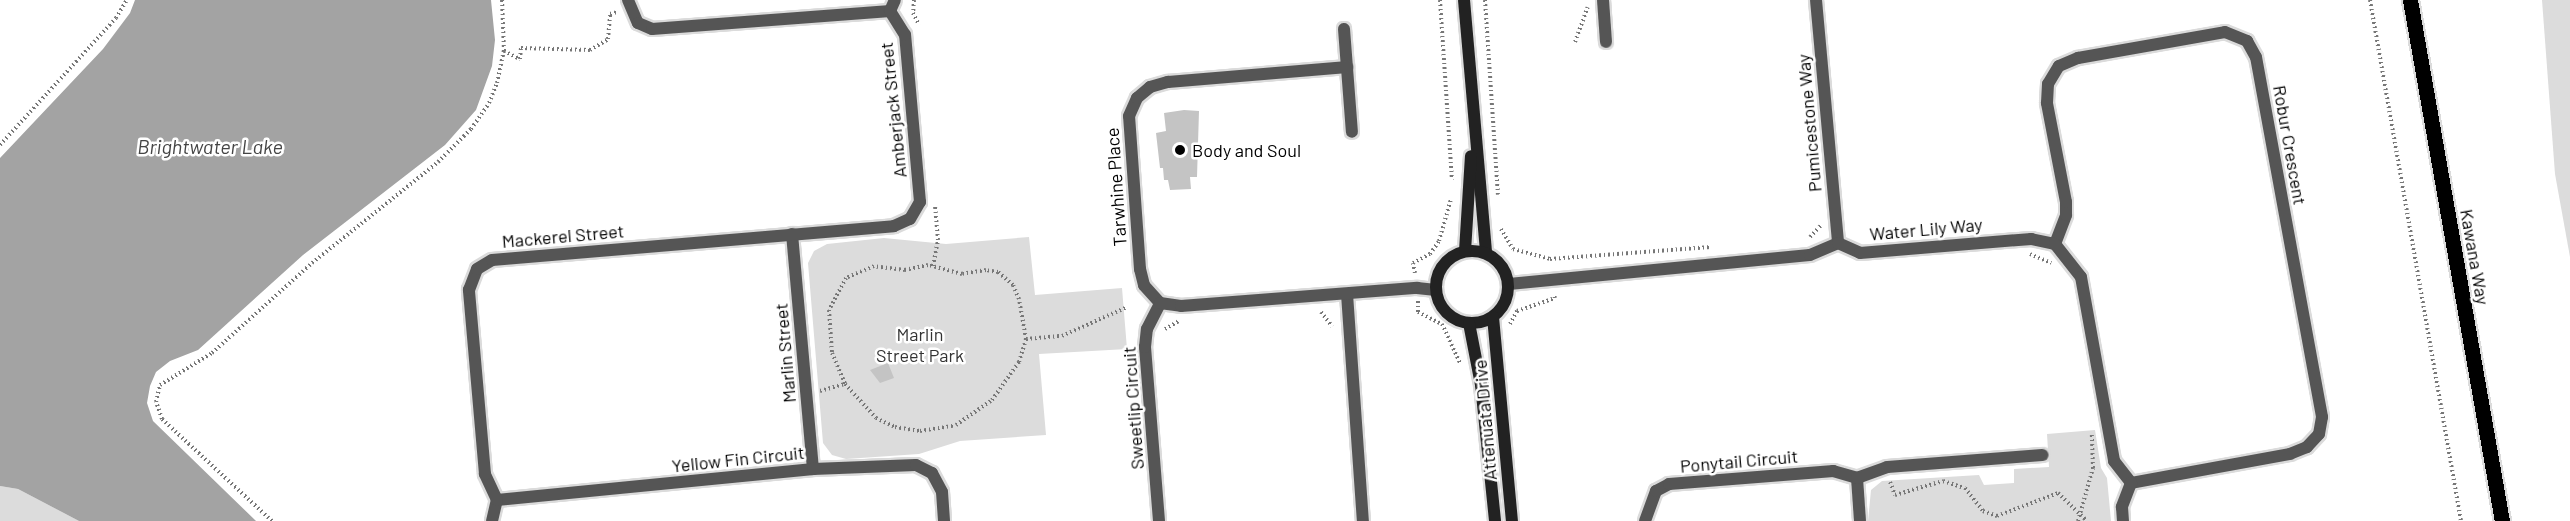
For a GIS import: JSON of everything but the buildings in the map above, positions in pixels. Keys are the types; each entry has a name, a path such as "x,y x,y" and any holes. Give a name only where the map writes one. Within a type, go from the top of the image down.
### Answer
{"main road":[{"name":"Kawana Way","path":"2410,0 2502,521"}],"street":[{"path":"1464,0 1486,253"},
{"path":"1603,0 1606,42"},
{"name":"Pumicestone Way","path":"1816,0 1838,243"},
{"path":"629,4 638,23 652,30 893,6"},
{"name":"Amberjack Street","path":"893,6 905,35 920,202 910,219"},
{"path":"1344,28 1352,132"},
{"name":"Robur Crescent","path":"2055,244 2066,215 2066,202 2047,103 2048,84 2059,66 2078,58 2225,32 2247,41 2258,69 2322,417 2319,434 2307,447 2290,454 2131,483"},
{"name":"Tarwhine Place","path":"1160,303 1144,285 1140,269 1129,116 1137,98 1150,87 1168,82 1347,66"},
{"path":"1465,251 1473,120"},
{"name":"Mackerel Street","path":"497,500 485,474 469,290 477,269 492,260 894,226 910,219"},
{"name":"Marlin Street","path":"792,234 813,469"},
{"name":"Water Lily Way","path":"1838,243 1860,253 2028,239 2055,244"},
{"path":"1509,284 1810,255 1838,243"},
{"path":"2055,244 2081,277 2114,461 2131,483 2122,507 2123,521"},
{"path":"1465,251 1486,253 1498,260 1509,284 1508,297 1493,317 1469,323 1446,312 1436,290 1443,265 1465,251"},
{"path":"1160,303 1181,306 1417,288 1436,290"},
{"path":"1347,294 1364,521"},
{"name":"Sweetlip Circuit","path":"1159,521 1145,347 1147,329 1160,303"},
{"name":"Attenuata Drive","path":"1493,317 1512,521"},
{"name":"Attenuata Drive","path":"1469,323 1481,385 1496,521"},
{"path":"1860,521 1857,478 1887,467 2043,455"},
{"name":"Yellow Fin Circuit","path":"497,500 813,469 916,465 932,473 942,492 944,521"},
{"name":"Ponytail Circuit","path":"1645,521 1656,492 1669,484 1833,471 1857,478"},
{"path":"492,521 497,500"}],"path":[{"path":"0,145 116,18 127,0"},
{"path":"272,521 162,419 156,402 160,386 212,353 312,264 438,162 489,103 504,51 502,0"},
{"path":"1440,0 1452,182"},
{"path":"1485,0 1498,165 1497,206"},
{"path":"1575,42 1588,0"},
{"path":"2370,0 2461,521"},
{"path":"504,51 520,59 521,48 590,50 608,39 610,14 629,4"},
{"path":"1415,270 1413,263 1430,254 1439,241 1453,194"},
{"path":"1498,223 1505,240 1513,249 1550,259 1714,247"},
{"path":"1804,240 1825,224"},
{"path":"2030,257 2056,268"},
{"path":"928,265 962,274 986,270 998,272 1013,285 1019,298 1026,339 1019,362 992,400 956,425 936,431 895,427 876,418 845,384 832,353 829,310 846,278 874,266 906,270 928,265"},
{"path":"1509,329 1517,311 1555,298 1551,280"},
{"path":"1418,305 1418,312 1442,324 1461,368"},
{"path":"1026,339 1062,336 1126,307"},
{"path":"1310,311 1327,315 1334,332 1339,332"},
{"path":"1161,336 1165,327 1187,321"},
{"path":"806,392 831,390 845,384"},
{"path":"2078,521 2093,468 2092,426"},
{"path":"1890,483 1895,495 1943,481 1965,488 1983,511 1997,516 2058,493 2078,515 2087,521"}],"green space":[{"path":"2542,0 2570,0 2570,257 2555,174"},
{"name":"Marlin Street Park","path":"1029,237 1035,295 1122,288 1127,349 1039,354 1046,435 960,441 919,454 846,459 832,455 823,443 808,263 814,251 827,244 884,238 946,244"},
{"path":"2095,430 2101,468 2107,478 2111,521 1868,521 1871,490 1882,481 1979,475 1984,485 2014,483 2014,469 2049,467 2047,434"},
{"path":"0,486 18,489 79,521 0,521"}],"water":[{"name":"Brightwater Lake","path":"135,0 491,0 495,40 492,66 476,110 445,145 303,255 198,350 170,361 156,372 150,386 147,403 153,421 256,521 79,521 18,489 0,486 0,158 103,49 130,13"}],"place":[{"name":"Body and Soul","path":"1180,150"}]}
